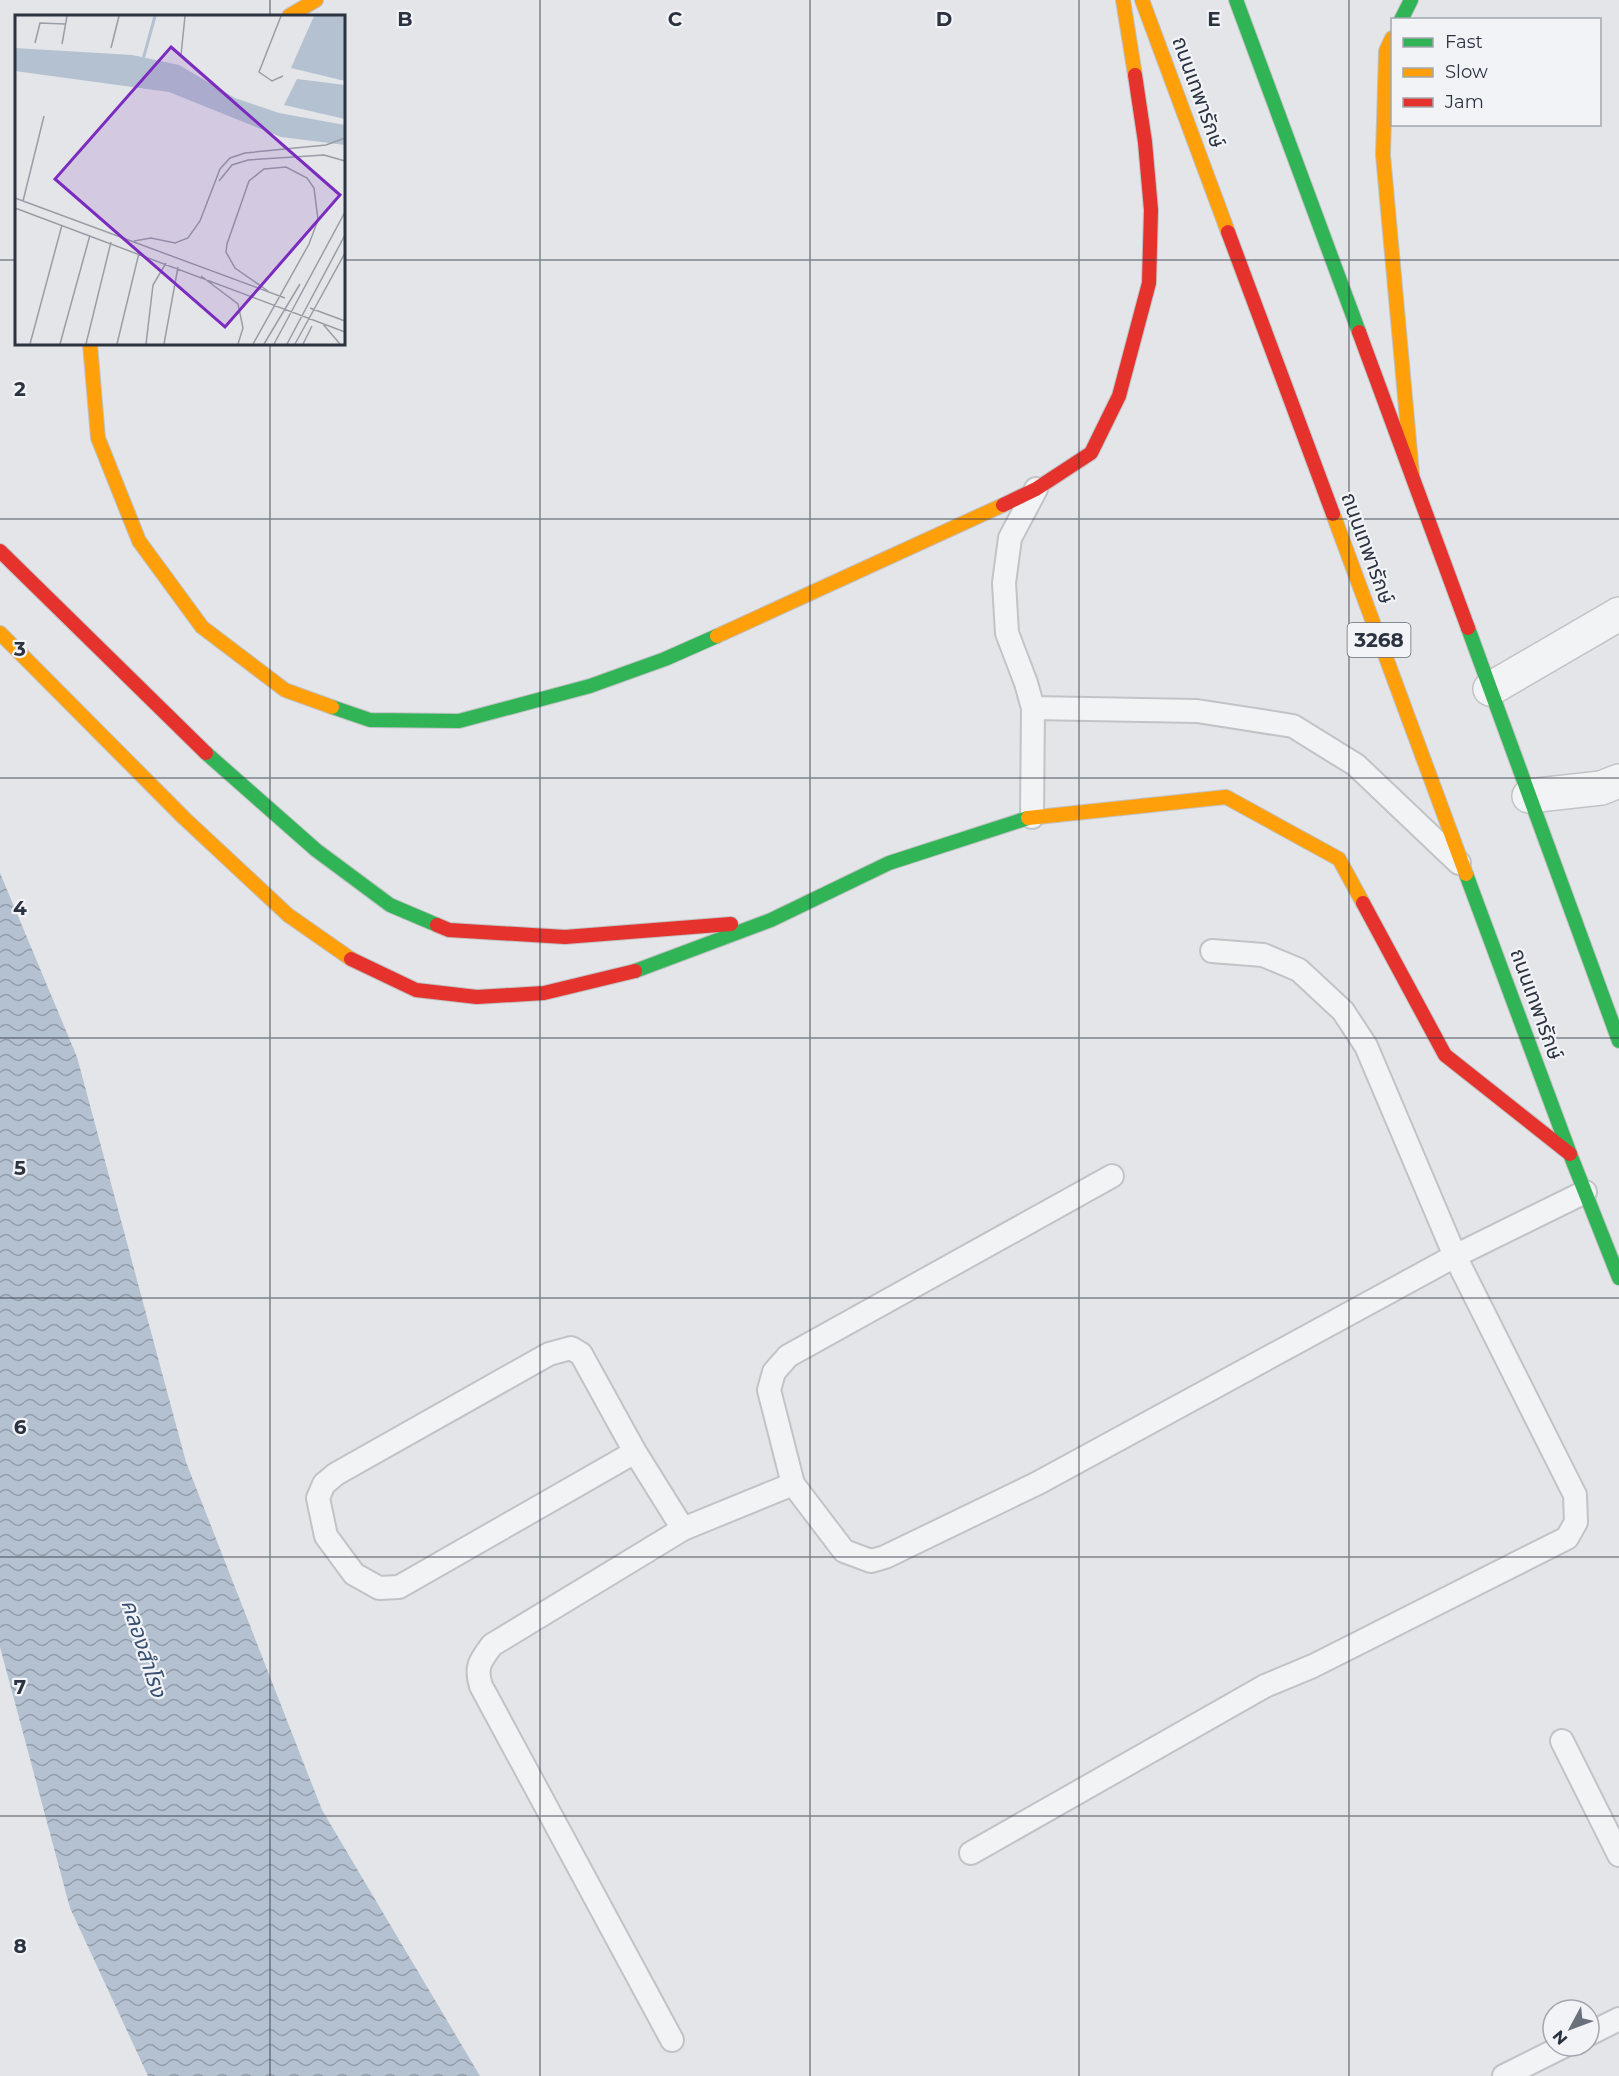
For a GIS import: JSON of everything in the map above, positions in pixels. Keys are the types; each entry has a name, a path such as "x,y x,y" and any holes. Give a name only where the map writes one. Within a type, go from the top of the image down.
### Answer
{"main road":[{"path":"291,15 316,0"},
{"path":"90,345 98,438 139,541 202,627 285,690 370,720 459,721 590,686 665,659 791,604 1036,489 1091,453 1119,396 1149,283 1151,210 1145,142 1123,0"},
{"name":"ถนนเทพารักษ์","path":"1142,0 1570,1154 1619,1278"},
{"path":"1236,0 1619,1041"},
{"path":"1402,18 1411,0"},
{"path":"1391,40 1386,51 1383,155 1412,474"},
{"path":"0,551 209,756 316,850 390,904 449,930 565,938 771,920"},
{"path":"0,633 184,818 288,915 355,962 416,990 477,997 544,993 631,972 771,920 890,863 1032,817 1226,797 1339,859 1445,1055 1570,1154"}],"street":[{"path":"1490,689 1619,614"},
{"path":"1529,796 1601,788 1619,781"}],"lane":[{"path":"1032,817 1033,708 1026,682 1007,633 1004,584 1011,538 1036,489"},
{"path":"1033,708 1197,711 1293,726 1356,765 1464,868"},
{"path":"971,1853 1265,1686 1313,1666 1567,1538 1576,1522 1575,1495 1455,1256 1366,1046 1343,1011 1299,970 1263,955 1212,951"},
{"path":"1113,1176 788,1356 774,1372 769,1390 793,1484 844,1551 871,1561 885,1557 1038,1484 1455,1256 1585,1192"},
{"path":"635,1452 399,1587 379,1588 354,1575 326,1536 318,1498 324,1484 336,1474 549,1354 571,1348 581,1354 635,1452 683,1529"},
{"path":"672,2040 481,1686 477,1673 482,1658 492,1645 683,1529 793,1484"},
{"path":"1562,1741 1619,1855"},
{"path":"1601,2028 1619,2019"},
{"path":"1504,2076 1541,2058"}],"water":[{"name":"คลองสำโรง","path":"0,873 77,1057 186,1462 322,1810 480,2076 148,2076 70,1908 0,1647"}],"traffic: fast":[{"path":"1236,0 1359,332"},
{"path":"1402,18 1411,0"},
{"path":"1468,628 1619,1041"},
{"path":"332,707 370,720 459,721 590,686 665,659 717,636"},
{"path":"206,753 316,850 390,905 437,925"},
{"path":"635,971 771,920 889,863 1028,818"},
{"path":"1466,874 1570,1154 1619,1278"}],"traffic: slow":[{"path":"291,15 316,0"},
{"path":"1123,0 1135,75"},
{"path":"1142,0 1228,232"},
{"path":"1391,40 1386,51 1383,155 1412,474"},
{"path":"90,345 98,438 139,541 202,627 285,690 332,707"},
{"path":"717,636 1003,505"},
{"path":"1333,514 1466,874"},
{"path":"0,633 184,818 288,915 351,959"},
{"path":"1028,818 1226,797 1339,859 1363,903"}],"traffic: jam":[{"path":"1003,505 1036,489 1091,453 1119,396 1149,283 1151,210 1145,142 1135,75"},
{"path":"1228,232 1333,514"},
{"path":"1359,332 1468,628"},
{"path":"0,551 206,753"},
{"path":"1363,903 1445,1055 1570,1154"},
{"path":"437,925 449,930 565,937 731,924"},
{"path":"351,959 416,990 477,997 544,993 635,971"}]}
